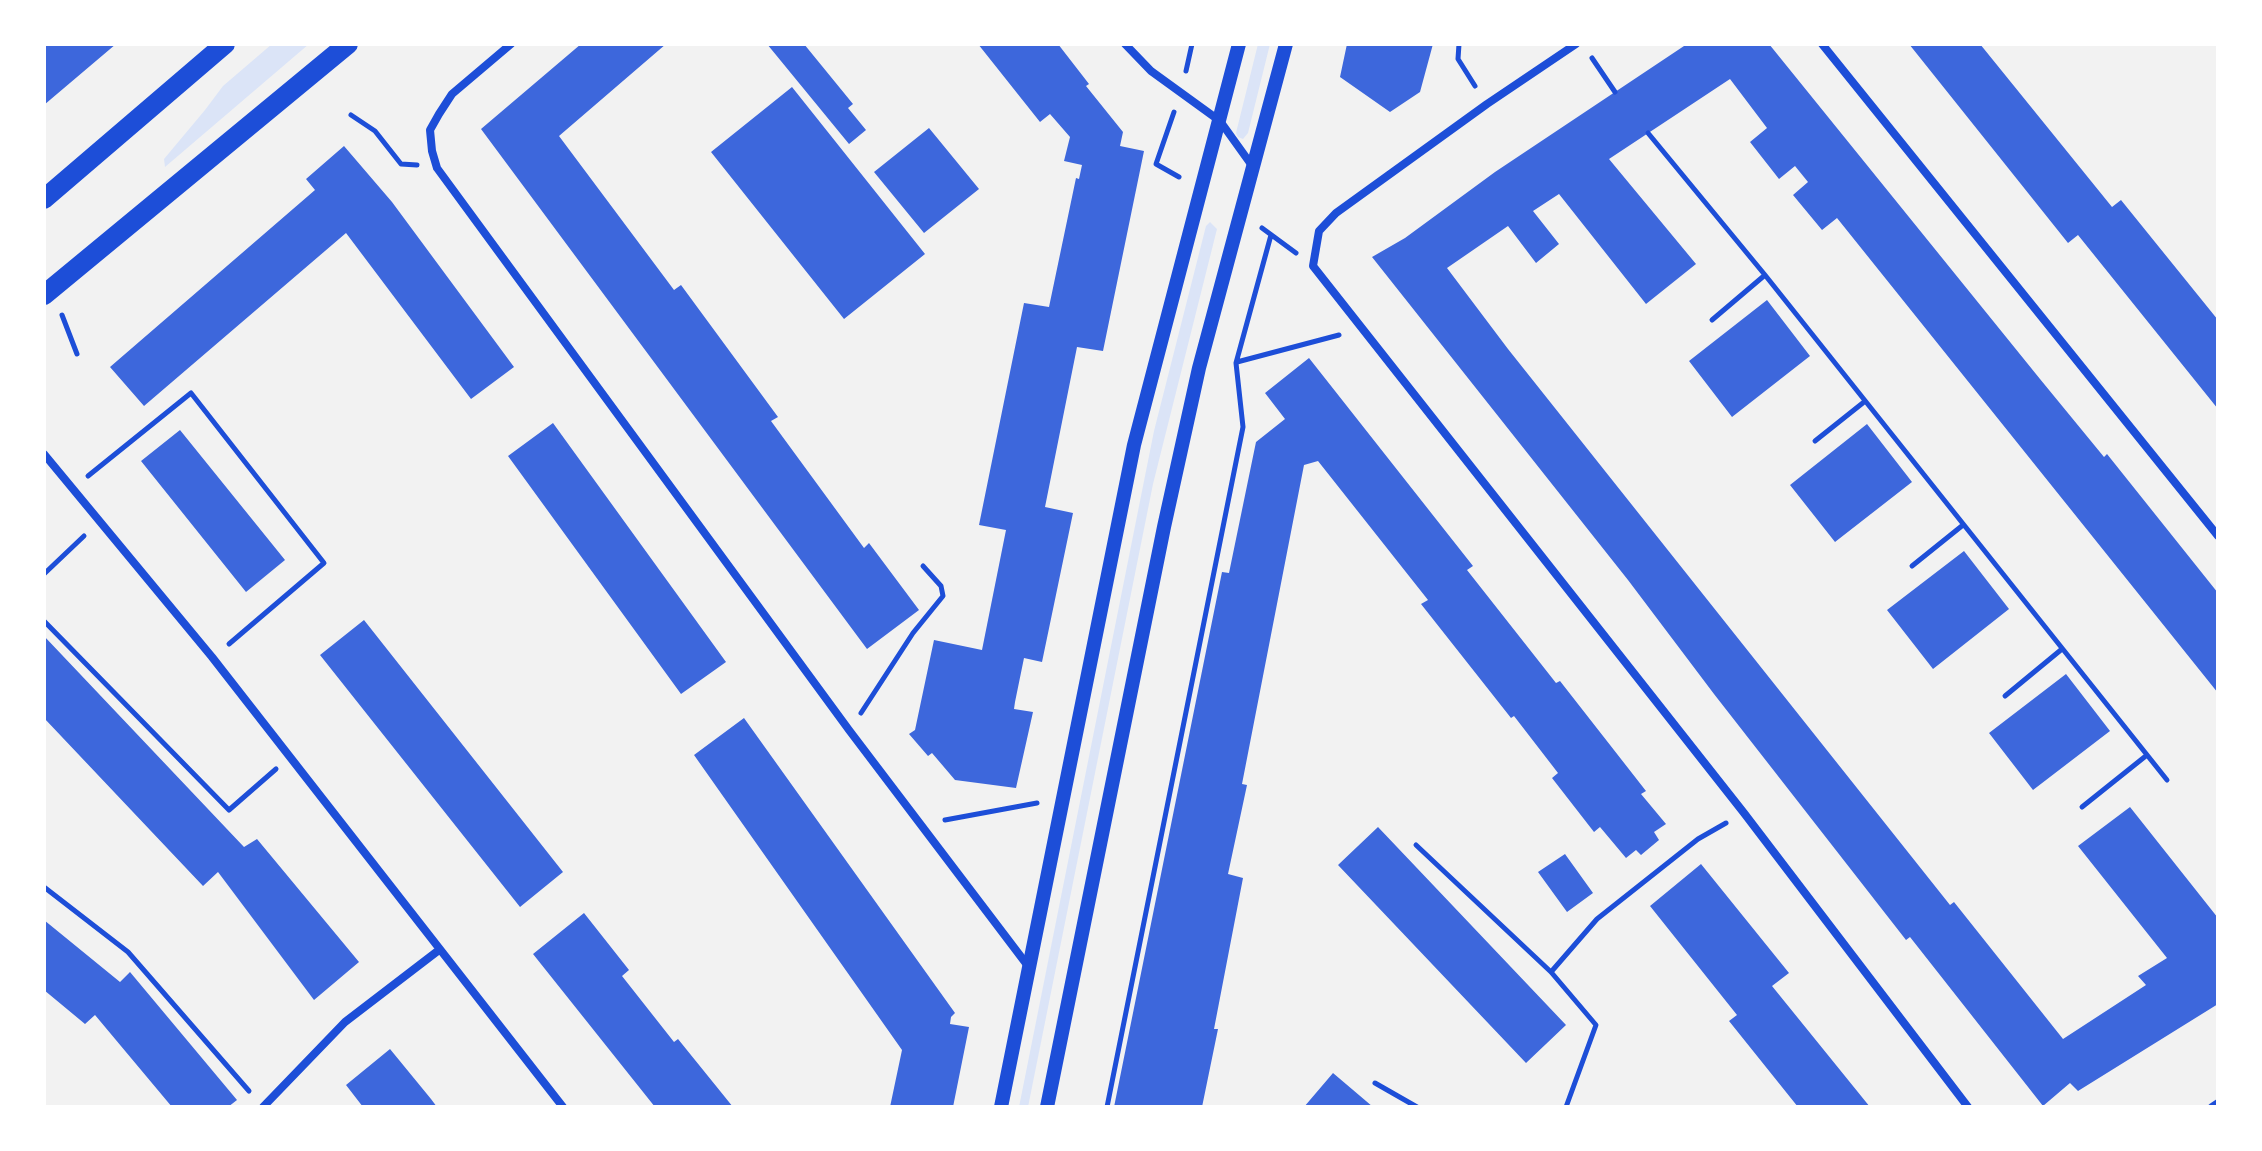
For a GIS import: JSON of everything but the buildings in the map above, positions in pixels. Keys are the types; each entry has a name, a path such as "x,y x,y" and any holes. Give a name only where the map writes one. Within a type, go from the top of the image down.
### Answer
{"main road":[{"path":"44,199 225,44"},
{"path":"48,292 348,44"}],"street":[{"path":"511,44 452,94 430,130 437,168 849,730 1028,966"},
{"path":"1125,44 1151,71 1220,121 1254,168"},
{"path":"1001,1107 1134,445 1239,44"},
{"path":"1047,1107 1199,368 1286,44"},
{"path":"1576,44 1336,213 1319,231 1313,266 1744,813 1968,1107"},
{"path":"1822,44 2218,536"},
{"path":"44,454 212,657 563,1107"},
{"path":"263,1107 345,1022 439,950"},
{"path":"2212,1107 2218,1103"}],"path":[{"path":"1459,44 1458,59 1487,104"},
{"path":"1591,56 1615,92"},
{"path":"351,115 375,131 401,164 437,168"},
{"path":"1648,133 1765,275 2167,780"},
{"path":"1107,1107 1243,427 1236,363 1271,235"},
{"path":"1712,320 1765,275"},
{"path":"48,292 77,354"},
{"path":"1236,363 1362,329"},
{"path":"71,489 191,393 324,563 212,657"},
{"path":"1815,441 1864,402"},
{"path":"44,574 99,522"},
{"path":"1912,566 1963,525"},
{"path":"849,730 913,633 943,596 941,586 923,566"},
{"path":"44,621 229,810 290,758"},
{"path":"2005,696 2062,649"},
{"path":"2082,807 2147,755"},
{"path":"920,825 1062,798"},
{"path":"1551,972 1597,919 1698,839 1744,813"},
{"path":"1416,845 1551,972 1596,1025 1566,1107"},
{"path":"44,887 128,952 263,1107"},
{"path":"1375,1083 1417,1107"}],"shaded area":[{"path":"272,44 309,44 165,167 164,159 223,86"},
{"path":"1258,44 1270,44 1248,133 1243,139 1236,133"},
{"path":"1210,222 1217,229 1153,484 1028,1107 1019,1107 1154,431 1206,226"}]}
